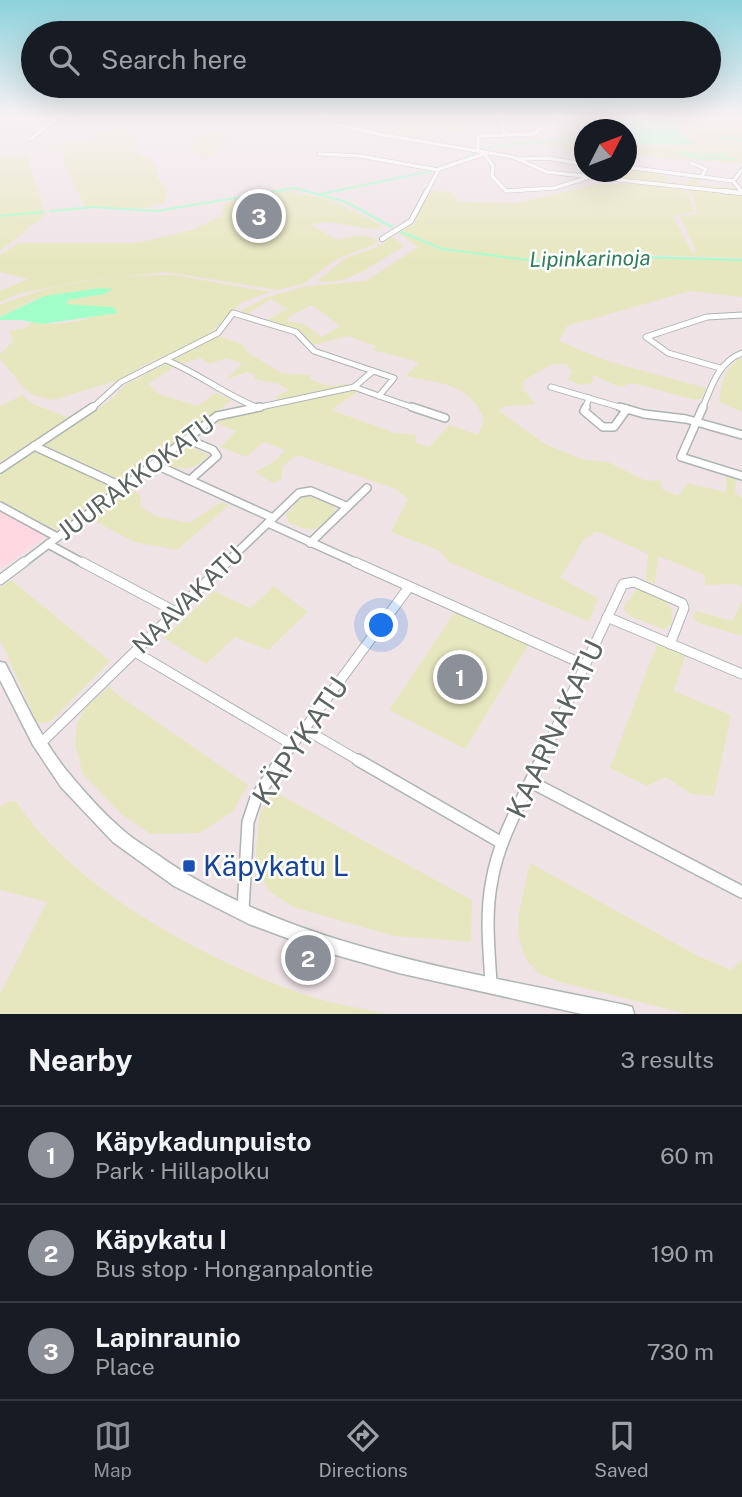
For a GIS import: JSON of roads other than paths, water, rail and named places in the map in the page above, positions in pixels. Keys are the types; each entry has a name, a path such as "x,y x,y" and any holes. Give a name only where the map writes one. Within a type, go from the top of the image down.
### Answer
{"street":[{"path":"412,165 438,170 452,165"},
{"path":"493,165 492,176 506,191 558,188 577,182"},
{"path":"531,165 543,172 574,175"},
{"path":"697,165 706,169 702,176"},
{"path":"637,168 733,181 742,192"},
{"path":"382,239 411,221 438,170"},
{"path":"733,181 742,170"},
{"path":"637,182 742,192"},
{"path":"0,469 83,416 121,382 218,333 233,313 296,332 313,351 394,378 379,396"},
{"path":"720,368 662,351 648,343 646,337 707,317 742,315"},
{"path":"742,353 731,357 720,368 681,457 742,476"},
{"path":"166,360 200,374 211,386 255,406"},
{"name":"JUURAKKOKATU","path":"0,580 217,416 354,387 373,371"},
{"path":"354,387 445,418"},
{"path":"551,387 627,409 697,422 742,435"},
{"path":"589,398 584,411 603,427 614,427 627,409"},
{"path":"217,416 238,399"},
{"path":"187,439 213,450 217,456 190,480"},
{"path":"34,446 123,487"},
{"path":"154,464 310,542 585,665"},
{"path":"310,542 366,488"},
{"name":"NAAVAKATU","path":"40,744 75,707 302,491 312,491 346,506"},
{"path":"0,506 57,537"},
{"path":"48,544 176,612"},
{"name":"KAARNAKATU","path":"491,984 487,898 491,873 502,843 623,584 629,581 677,599 684,608 670,644"},
{"name":"KÄPYKATU","path":"243,914 248,822 256,798 291,744 409,587"},
{"path":"607,617 742,674"},
{"path":"135,652 291,744"},
{"path":"0,667 40,744 67,783 123,839 162,869 202,894 243,914 347,951 625,1014"},
{"path":"303,728 502,843"},
{"path":"531,782 742,892"}],"waterway":[{"path":"437,168 445,165"},
{"path":"321,194 431,171"},
{"name":"Lipinkarinoja","path":"51,211 93,207 156,211 295,188 346,202 392,227"},
{"name":"Lipinkarinoja","path":"0,216 44,212"},
{"name":"Lipinkarinoja","path":"399,231 442,249 560,264 642,257 742,260"}],"place":[{"name":"Lapinraunio","path":"259,216"},
{"name":"Käpykadunpuisto","path":"460,677"},
{"name":"Käpykatu L","path":"189,866"},
{"name":"Käpykatu I","path":"308,958"}]}
